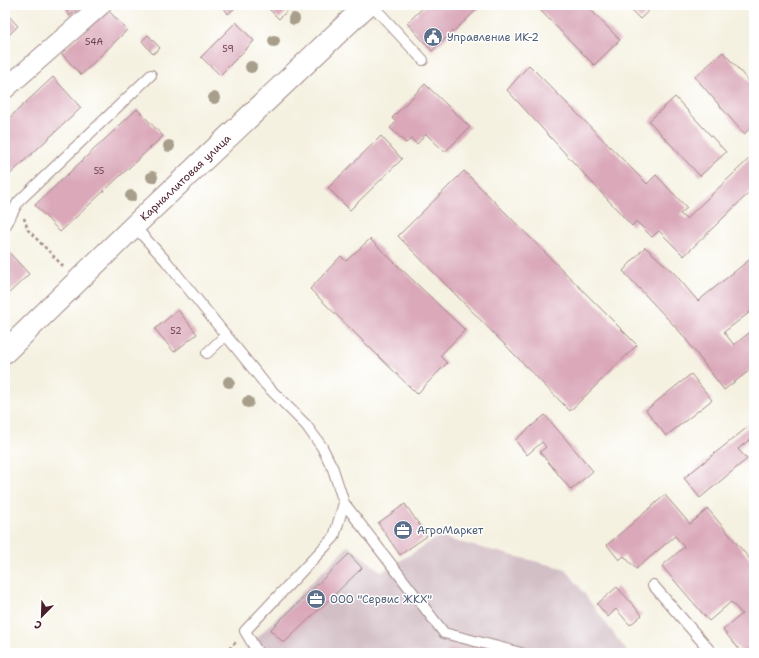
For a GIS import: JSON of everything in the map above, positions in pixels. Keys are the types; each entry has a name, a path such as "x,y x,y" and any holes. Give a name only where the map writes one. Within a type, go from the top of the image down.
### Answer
{"street":[{"path":"5,89 101,5"},
{"name":"Карналлитовая улица","path":"5,352 134,226 366,5"}],"lane":[{"path":"372,5 423,60"},
{"path":"5,227 8,210 151,75"},
{"path":"134,226 166,261 266,385 306,425 322,447 333,469 344,503 444,633 521,653"},
{"path":"207,353 226,335"},
{"path":"258,653 245,631 334,537 344,503"},
{"path":"653,585 712,653"}],"path":[{"path":"18,202 28,230 78,281"}],"shaded area":[{"path":"438,537 566,569 628,653 242,653 348,546 382,572"}],"building":[{"path":"70,5 83,5 70,16 65,9"},
{"path":"222,5 243,5 239,8 237,6 228,14"},
{"path":"265,5 293,5 279,19"},
{"name":"Управление ИК-2","path":"426,5 482,5 432,51 407,23"},
{"path":"535,5 586,5 620,40 594,65"},
{"path":"626,5 655,5 640,19"},
{"path":"107,9 127,30 81,75 61,53"},
{"path":"5,12 18,26 5,39"},
{"path":"236,22 254,41 220,75 201,57"},
{"path":"148,35 160,48 153,54 142,41"},
{"path":"723,52 754,87 754,125 744,134 695,77"},
{"path":"529,65 647,184 656,175 687,208 680,214 686,219 754,154 754,178 751,181 754,184 754,188 684,256 659,231 652,237 636,221 632,226 507,90"},
{"path":"53,77 81,108 7,177 5,175 5,122"},
{"path":"425,84 470,127 445,152 426,134 417,144 411,139 406,143 390,128 396,122 392,118"},
{"path":"675,97 726,152 700,176 649,121"},
{"path":"137,109 163,136 60,232 35,205"},
{"path":"381,136 402,159 350,210 328,188"},
{"path":"464,171 637,345 570,411 398,236"},
{"path":"370,239 465,330 440,356 447,363 417,394 310,289 341,256 346,261"},
{"path":"645,247 673,272 698,301 754,256 754,309 724,332 734,345 754,329 754,367 724,390 681,333 623,271"},
{"path":"5,248 29,274 5,297"},
{"path":"178,310 197,334 174,352 155,329"},
{"path":"691,374 712,400 666,436 646,410"},
{"path":"545,415 593,471 571,490 540,452 546,447 542,442 527,455 515,440"},
{"path":"754,422 754,436 738,449 747,459 700,498 684,478"},
{"path":"665,495 690,524 708,509 754,564 754,645 744,653 742,653 723,630 742,614 731,602 709,621 662,566 684,547 675,536 636,569 624,556 619,560 607,545"},
{"name":"АгроМаркет","path":"405,504 427,536 400,555 378,523"},
{"name":"ООО \"Сервис ЖКХ\"","path":"349,554 362,568 284,643 270,630"},
{"path":"617,587 642,615 630,625 616,609 608,617 597,604"},
{"path":"377,649 405,650 405,653 377,653"},
{"path":"448,649 472,650 472,653 447,653"}],"place":[{"name":"Управление ИК-2","path":"433,37"},
{"name":"АгроМаркет","path":"403,530"},
{"name":"ООО \"Сервис ЖКХ\"","path":"316,599"}]}
